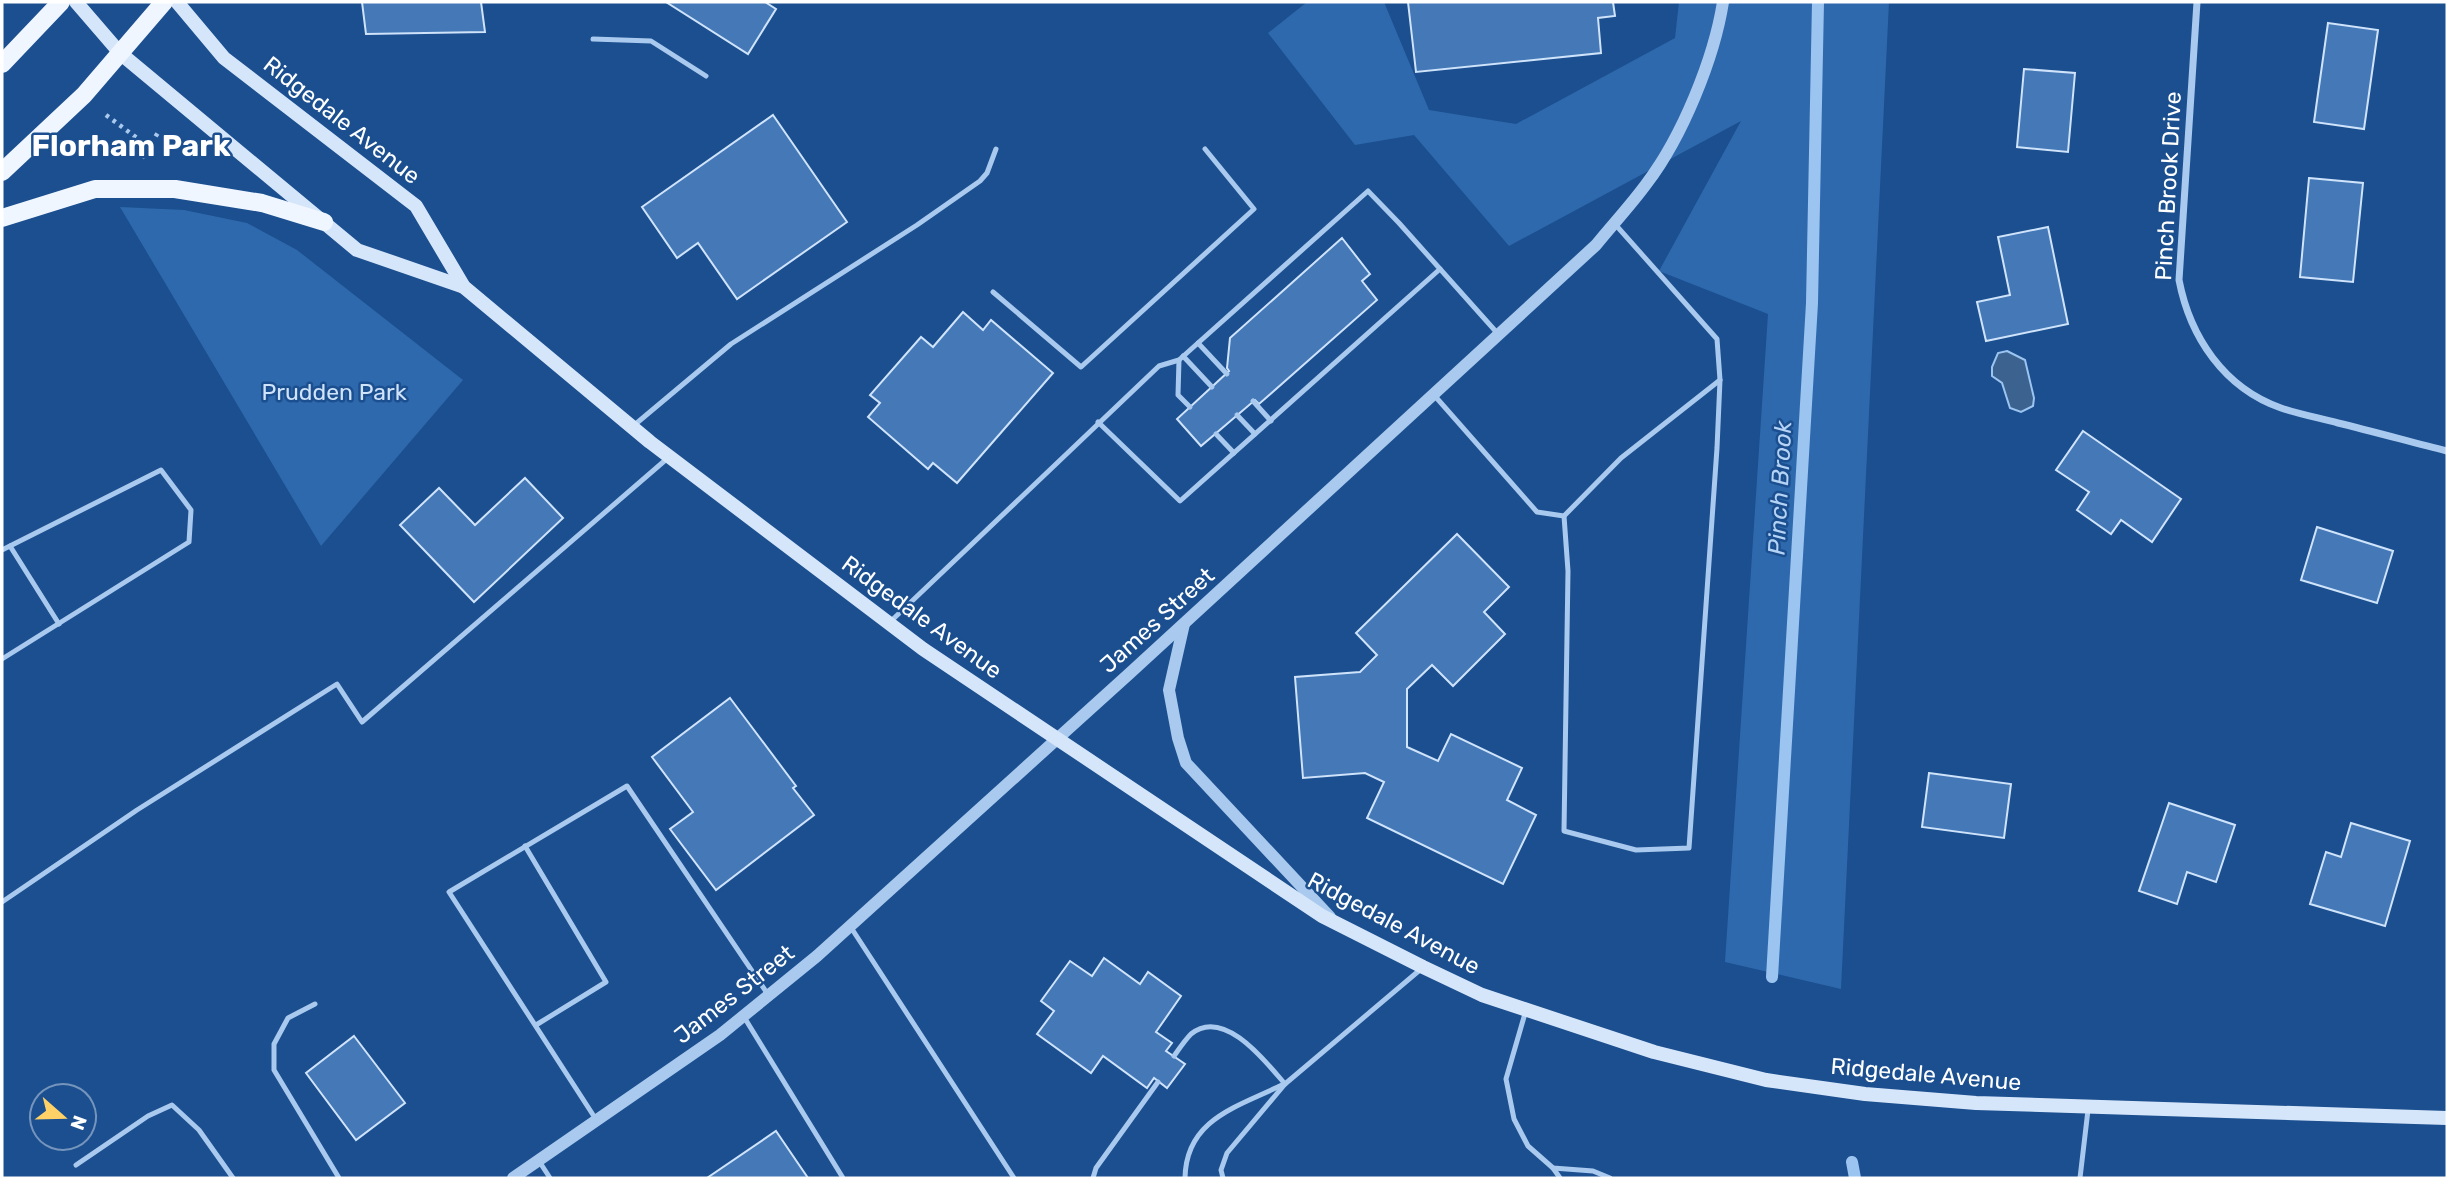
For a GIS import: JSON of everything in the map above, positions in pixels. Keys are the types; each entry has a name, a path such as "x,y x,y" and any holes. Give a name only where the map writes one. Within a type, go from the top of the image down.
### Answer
{"main road":[{"path":"2,64 61,2"},
{"name":"Ridgedale Avenue","path":"76,2 120,52 357,250 464,287"},
{"path":"2,172 78,101 164,2"},
{"name":"Ridgedale Avenue","path":"177,2 224,58 416,206 464,287 669,457 923,649 1321,916 1423,967 1482,995 1526,1010 1654,1052 1766,1080 1865,1094 1976,1103 2447,1118"},
{"path":"2,218 95,189 175,189 262,203 324,222"}],"street":[{"name":"James Street","path":"513,1178 597,1121 769,996 1185,623 1596,245 1648,183 1667,152 1699,85 1720,22 1723,2"},
{"name":"Pinch Brook Drive","path":"2197,2 2179,280 2185,307 2199,340 2220,368 2248,392 2280,407 2447,451"},
{"path":"1185,623 1169,690 1178,738 1186,763 1335,922"}],"lane":[{"path":"593,39 651,41 706,76"},
{"path":"632,427 732,344 917,225 980,181 988,173 996,149"},
{"path":"992,292 1081,367 1254,209 1205,149"},
{"path":"889,623 1159,366 1181,358 1368,191 1499,335"},
{"path":"1614,223 1717,340 1720,380 1689,848 1636,850 1564,831 1568,571 1564,516 1621,458 1720,380"},
{"path":"1098,422 1180,501 1440,270"},
{"path":"1198,343 1227,374"},
{"path":"1181,358 1212,387"},
{"path":"1181,358 1178,395 1190,407"},
{"path":"1434,395 1537,512 1564,516"},
{"path":"1253,401 1271,421"},
{"path":"1237,415 1255,434"},
{"path":"1216,434 1234,453"},
{"path":"2,902 137,810 337,684 362,722 669,457"},
{"path":"2,550 161,470 191,510 190,542 2,659"},
{"path":"10,546 58,624"},
{"path":"597,1121 449,892 627,786 769,996"},
{"path":"525,846 607,982 536,1025"},
{"path":"850,926 1014,1178"},
{"path":"1223,1178 1221,1170 1227,1153 1285,1084 1423,967"},
{"path":"315,1004 288,1018 274,1044 274,1070 339,1178"},
{"path":"1526,1010 1506,1079 1514,1118 1528,1146 1553,1168 1560,1178"},
{"path":"744,1016 843,1178"},
{"path":"1174,1056 1190,1035 1199,1029 1217,1027 1231,1032 1259,1054 1285,1084"},
{"path":"1093,1178 1096,1168 1158,1082"},
{"path":"1185,1178 1185,1166 1192,1145 1213,1119 1285,1084"},
{"path":"76,1165 148,1116 173,1105 199,1130 233,1178"},
{"path":"2080,1178 2089,1107"},
{"path":"539,1161 550,1178"},
{"path":"1553,1168 1593,1171 1610,1178"}],"path":[{"path":"106,115 149,146"},
{"path":"142,158 159,131"}],"green space":[{"path":"1307,2 1384,2 1429,110 1516,124 1675,38 1679,2 1889,2 1841,989 1725,962 1768,314 1659,271 1741,121 1509,246 1414,135 1355,145 1268,33"},
{"name":"Prudden Park","path":"120,207 184,210 247,223 297,250 463,380 321,546"}],"shaded area":[{"path":"2007,351 2025,360 2034,398 2033,406 2021,412 2010,408 2002,383 1992,376 1992,367 1998,353"}],"building":[{"path":"362,2 481,2 485,32 366,34"},
{"path":"666,2 765,2 776,9 748,54"},
{"path":"1408,2 1613,2 1615,16 1598,18 1601,53 1416,72"},
{"path":"2328,23 2378,30 2364,129 2314,122"},
{"path":"2024,69 2075,73 2068,152 2017,147"},
{"path":"773,115 847,222 737,299 698,243 677,258 642,207"},
{"path":"2309,178 2363,183 2353,282 2300,277"},
{"path":"2048,227 2068,324 1986,341 1977,302 2010,295 1998,237"},
{"path":"1342,238 1370,274 1362,281 1377,300 1259,404 1255,400 1201,446 1177,419 1229,371 1230,338"},
{"path":"963,312 983,330 991,320 1053,373 957,483 933,463 928,469 868,417 880,403 870,395 921,337 933,347"},
{"path":"2083,431 2181,499 2152,542 2121,520 2111,534 2077,510 2089,492 2056,470"},
{"path":"525,478 563,518 474,602 400,525 439,488 475,525"},
{"path":"2317,527 2393,551 2377,603 2301,580"},
{"path":"1457,534 1509,587 1484,612 1505,634 1453,686 1432,665 1407,689 1407,747 1438,761 1451,734 1522,768 1507,800 1536,815 1503,884 1367,818 1384,782 1365,773 1303,778 1295,677 1360,672 1377,655 1356,633"},
{"path":"730,698 796,786 793,788 814,815 716,890 670,829 693,812 652,757"},
{"path":"1929,773 2011,784 2004,838 1922,827"},
{"path":"2169,803 2235,825 2216,882 2187,872 2177,904 2139,891"},
{"path":"2351,823 2410,841 2385,926 2310,904 2326,852 2341,857"},
{"path":"1104,958 1140,984 1148,972 1181,996 1156,1032 1172,1043 1166,1051 1185,1064 1167,1088 1154,1078 1147,1088 1103,1056 1091,1073 1037,1034 1054,1011 1041,1001 1070,961 1092,976"},
{"path":"354,1036 405,1103 356,1140 306,1073"},
{"path":"776,1131 808,1178 707,1178"}],"waterway":[{"name":"Pinch Brook","path":"1772,977 1812,303 1818,2"},
{"name":"Pinch Brook","path":"1852,1162 1855,1178"}],"district":[{"name":"Florham Park","path":"131,146"}]}
